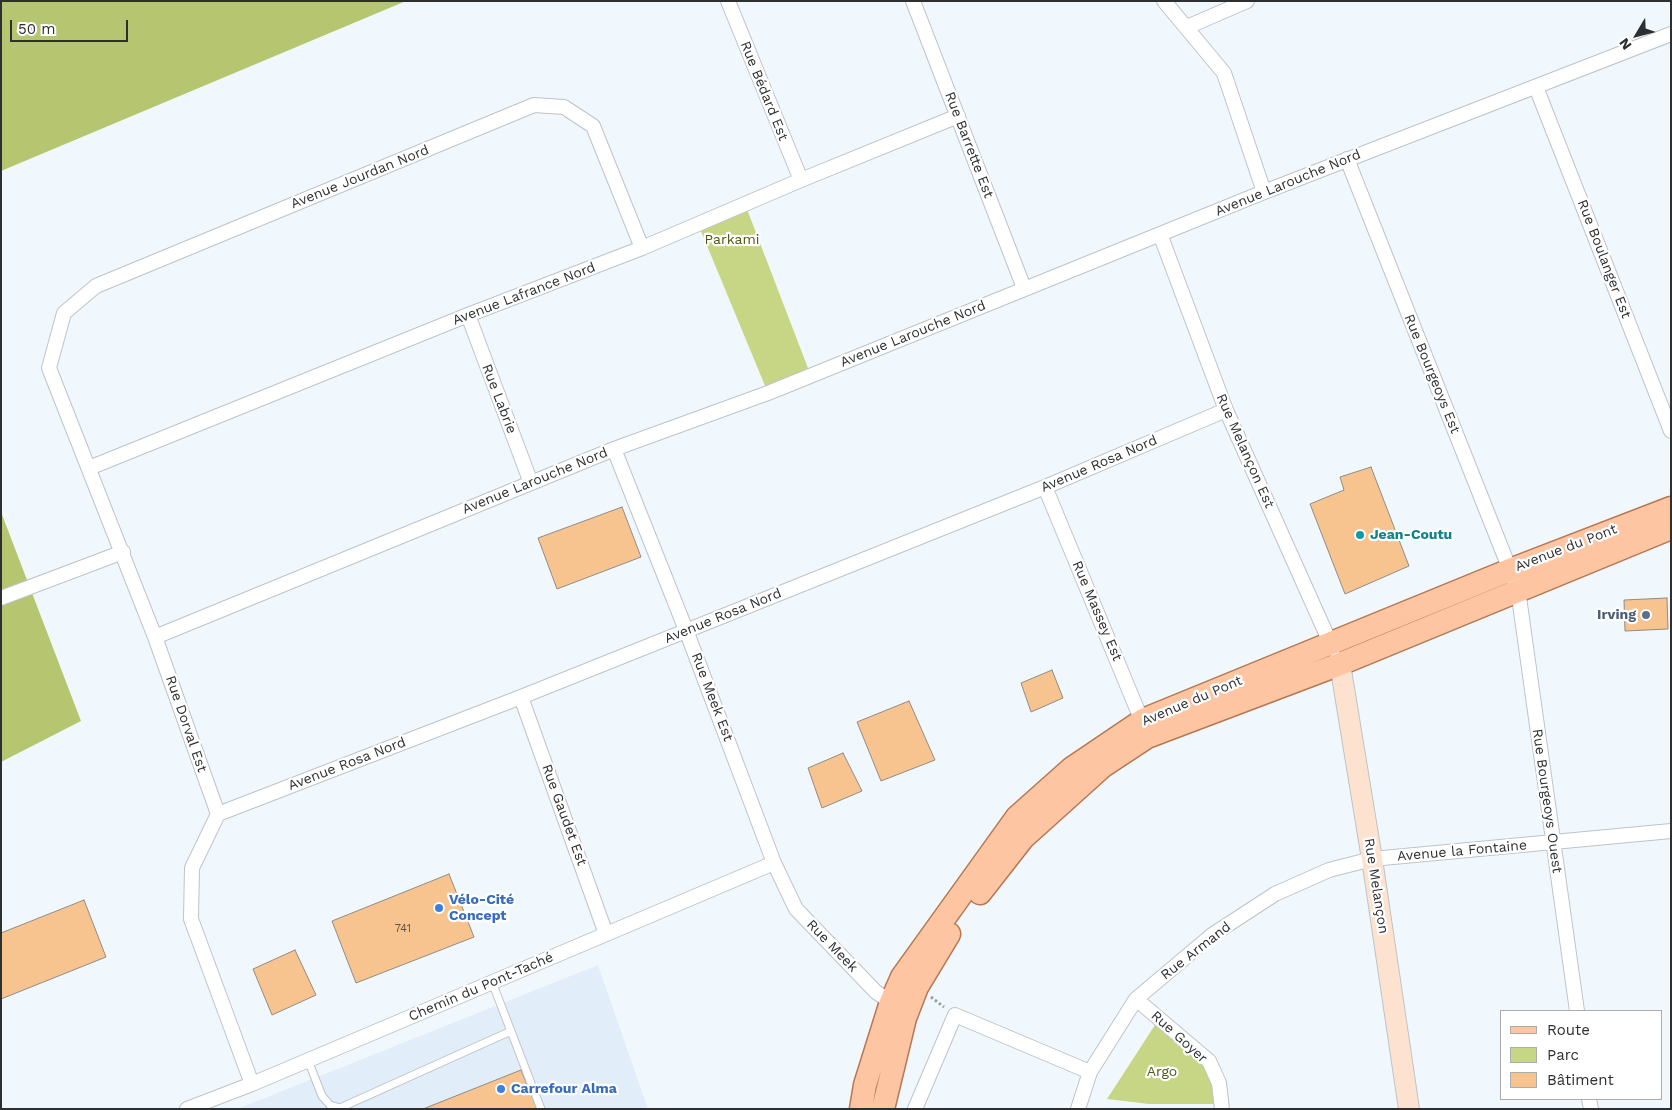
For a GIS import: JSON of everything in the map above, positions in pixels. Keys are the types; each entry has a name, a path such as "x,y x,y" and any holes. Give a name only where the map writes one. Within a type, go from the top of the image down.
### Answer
{"main road":[{"name":"Avenue du Pont","path":"883,1109 902,977 1017,817 1072,768 1145,728 1335,654 1514,580 1671,508"},
{"name":"Avenue du Pont","path":"1514,580 1671,528"},
{"name":"Avenue du Pont","path":"861,1109 865,1085 898,1010 917,987 953,929 1023,838 1145,728"}],"street":[{"name":"Rue Bédard Est","path":"728,1 801,180"},
{"name":"Rue Barrette Est","path":"913,1 1024,288"},
{"path":"1164,1 1187,26 1224,73 1264,192"},
{"path":"1187,26 1247,1"},
{"name":"Avenue Larouche Nord","path":"156,637 614,449 768,393 1347,159 1671,34"},
{"name":"Rue Boulanger Est","path":"1536,87 1671,431"},
{"name":"Avenue Jourdan Nord","path":"49,368 64,313 96,286 534,105 564,107 593,126 642,248"},
{"name":"Avenue Lafrance Nord","path":"90,468 642,248 958,116"},
{"name":"Rue Bourgeoys Est","path":"1347,159 1514,580"},
{"name":"Rue Melançon Est","path":"1160,234 1226,410 1335,654"},
{"name":"Rue Labrie","path":"468,316 531,483"},
{"name":"Rue Dorval Est","path":"49,368 156,637 218,814"},
{"name":"Avenue Rosa Nord","path":"218,814 521,697 1045,487 1226,410"},
{"name":"Rue Meek Est","path":"614,449 686,630 774,863"},
{"name":"Rue Massey Est","path":"1045,487 1145,728"},
{"path":"1,598 122,552"},
{"name":"Rue Bourgeoys Ouest","path":"1514,580 1577,1010"},
{"name":"Rue Melançon","path":"1335,654 1372,859 1409,1109"},
{"name":"Rue Gaudet Est","path":"521,697 606,934"},
{"path":"218,814 192,868 191,919 252,1084"},
{"name":"Avenue la Fontaine","path":"1372,859 1671,831"},
{"name":"Rue Armand","path":"1078,1109 1090,1072 1136,999 1212,935 1275,894 1329,870 1372,859"},
{"name":"Chemin du Pont-Taché","path":"187,1109 252,1084 774,863"},
{"name":"Rue Meek","path":"774,863 796,909 876,992 898,1010"},
{"name":"Rue Goyer","path":"1136,999 1208,1061 1219,1083 1222,1109"},
{"path":"915,1109 955,1015 1090,1072"}],"lane":[{"path":"492,982 542,1109"},
{"path":"308,1060 322,1096 330,1105 340,1108 511,1031"}],"path":[{"path":"917,987 955,1015"}],"shaded area":[{"path":"598,965 648,1109 237,1109"}],"green space":[{"path":"1,1 406,1 1,171"},
{"name":"Parkami","path":"745,204 811,376 768,393 698,224"},
{"path":"1,512 81,721 1,762"},
{"name":"Argo","path":"1155,1025 1210,1072 1216,1104 1149,1104 1107,1099"}],"building":[{"name":"Jean-Coutu","path":"1371,467 1409,566 1345,594 1310,504 1344,490 1340,477"},
{"path":"622,507 641,557 557,589 538,538"},
{"name":"Irving","path":"1667,598 1668,629 1625,631 1624,600"},
{"path":"1052,670 1063,698 1031,712 1021,683"},
{"path":"909,701 935,760 881,781 857,722"},
{"path":"843,753 862,791 822,808 808,768"},
{"path":"449,874 474,937 356,983 332,921"},
{"path":"84,900 106,957 1,999 1,933"},
{"path":"295,950 316,995 272,1015 253,969"},
{"name":"Carrefour Alma","path":"521,1070 537,1109 423,1109"}],"place":[{"name":"Jean-Coutu","path":"1360,535"},
{"name":"Irving","path":"1646,615"},
{"name":"Vélo-Cité Concept","path":"439,908"},
{"name":"Carrefour Alma","path":"501,1089"}]}
